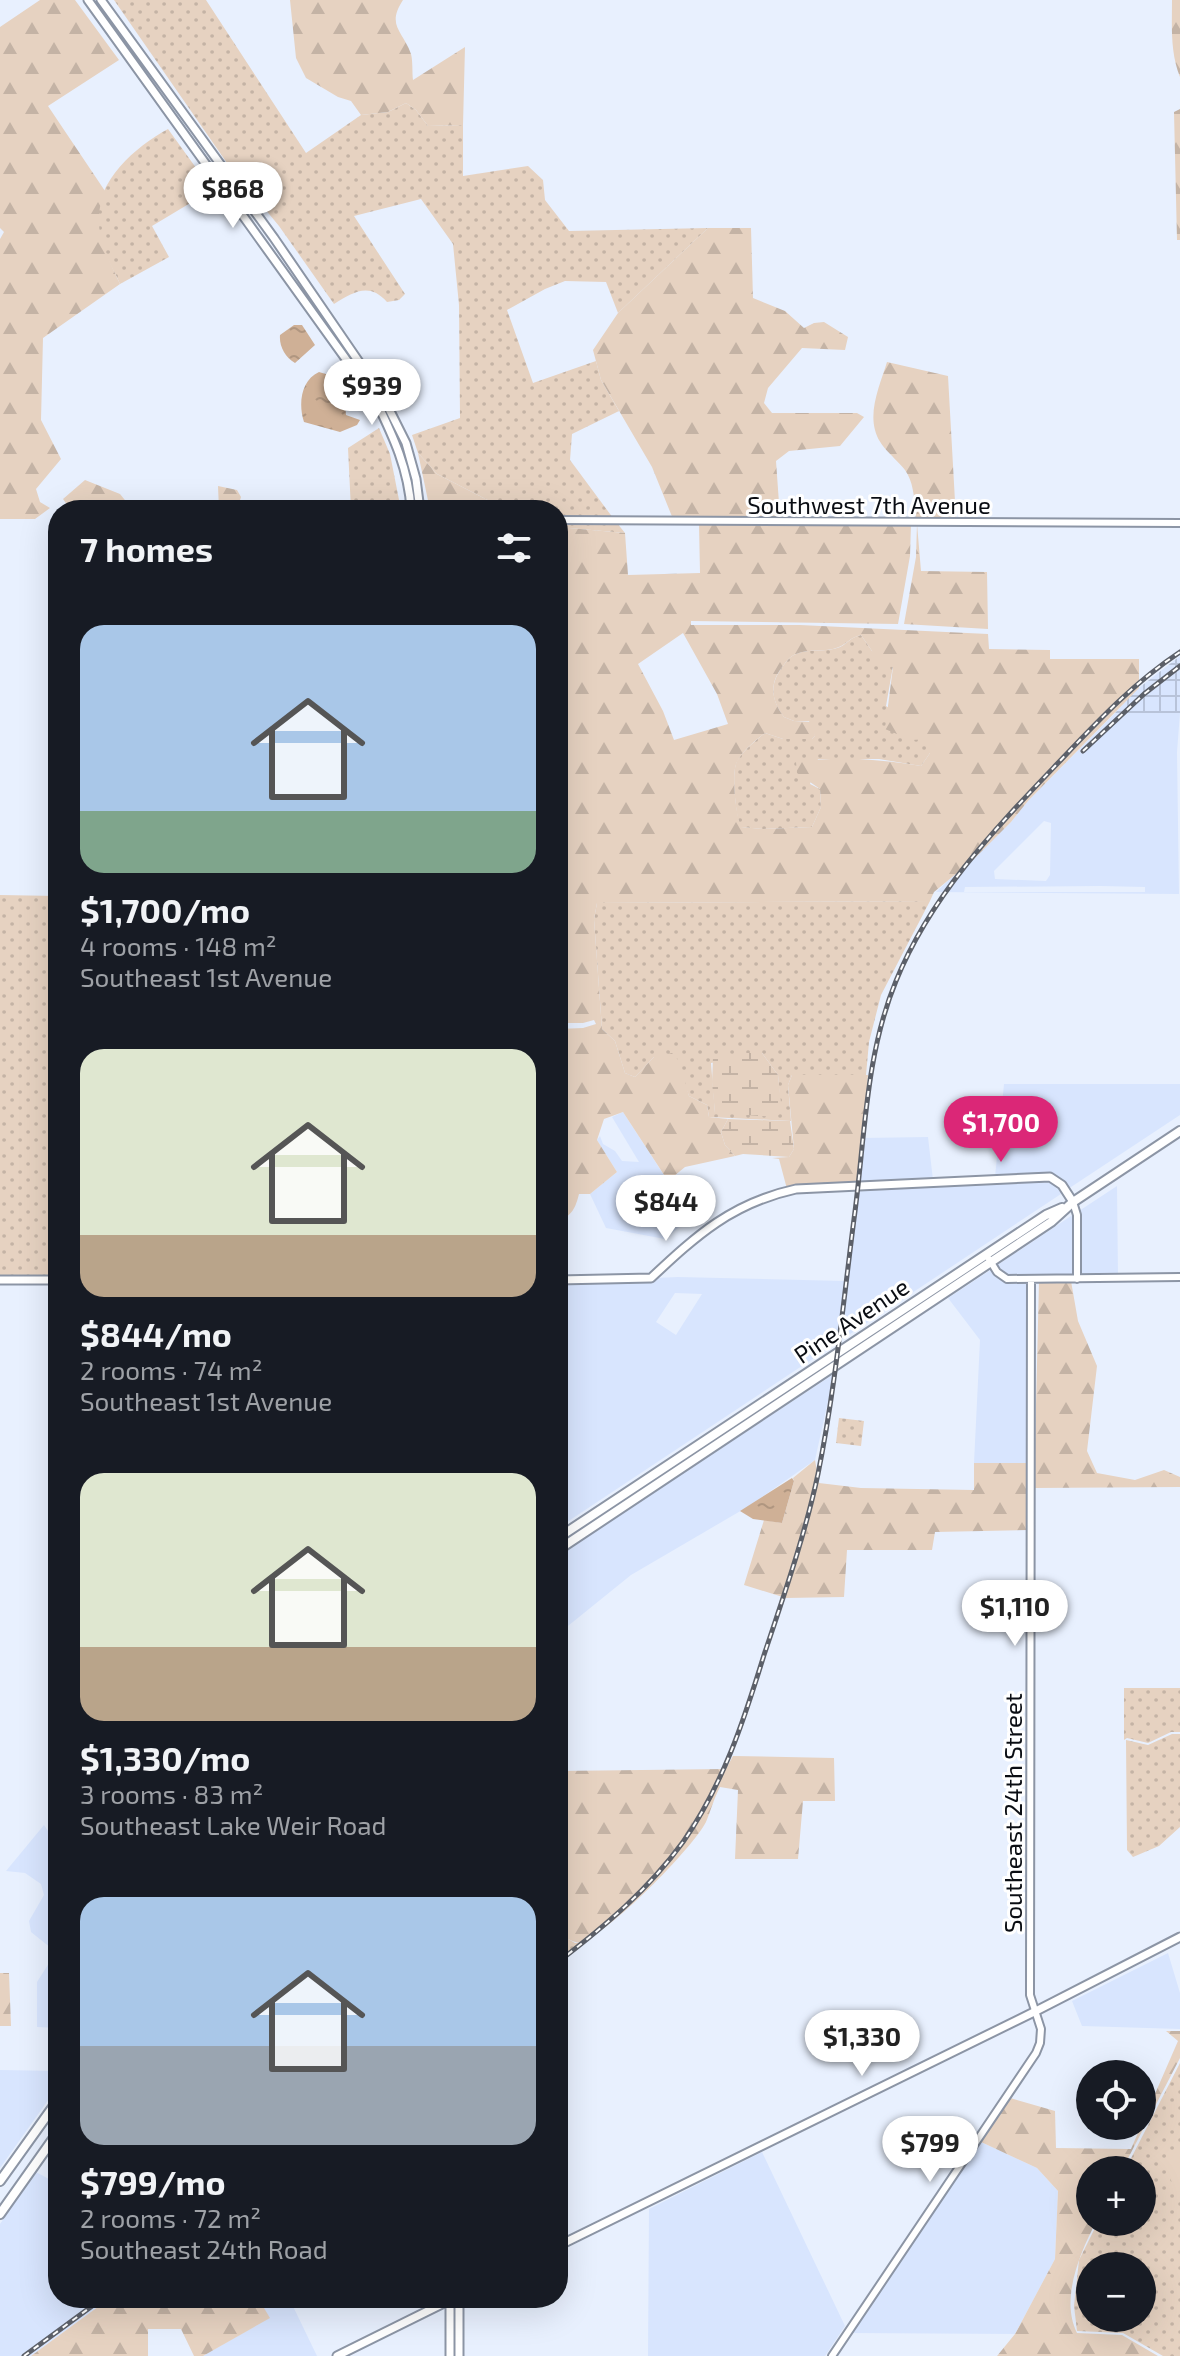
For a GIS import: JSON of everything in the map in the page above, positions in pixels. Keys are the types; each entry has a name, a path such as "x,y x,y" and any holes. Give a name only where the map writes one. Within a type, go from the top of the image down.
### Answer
{"highway":[{"name":"Pine Avenue","path":"656,1478 988,1258 1046,1215 1073,1202 1180,1131"},
{"path":"568,1532 656,1478"},
{"path":"568,1543 656,1478"},
{"path":"0,2181 48,2114"},
{"path":"0,2214 48,2146"}],"main road":[{"path":"88,0 376,401 395,439 409,500"},
{"path":"101,0 274,238 383,397 406,443 419,500"},
{"path":"568,1280 651,1278 701,1231 734,1210 773,1194 796,1189 1050,1177 1062,1185 1073,1202"},
{"path":"0,1280 48,1280"},
{"path":"568,2241 1180,1937"},
{"path":"337,2356 435,2308"},
{"path":"450,2356 453,2308"},
{"path":"454,2308 459,2356"}],"street":[{"name":"Southwest 7th Avenue","path":"568,520 1180,523"},
{"path":"1073,1202 1077,1215 1077,1279"},
{"path":"988,1258 997,1272 1007,1279 1180,1277"},
{"name":"Southeast 24th Street","path":"832,2356 1040,2043 1041,2029 1030,1995 1031,1279"}],"shaded area":[{"path":"1180,656 1180,713 1115,713 1135,691"},
{"path":"1115,713 1180,713 1177,752 1179,894 936,892 1011,822","holes":["1044,821 1051,823 1050,875 1046,881 995,879 994,871","965,887 1145,887 1145,892 964,892"]},
{"path":"1004,1084 1180,1084 1180,1115 1068,1189 1060,1179 1051,1175 995,1177"},
{"path":"623,1112 691,1217 665,1239 606,1228 590,1194 617,1172 597,1140 600,1136 603,1144 615,1151 622,1161 639,1162 612,1117"},
{"path":"928,1137 933,1180 858,1183 862,1138"},
{"path":"1049,1179 1064,1192 568,1521 568,1282 652,1281 655,1278 678,1277 844,1281 857,1188","holes":["675,1293 702,1294 676,1335 656,1322"]},
{"path":"1117,1186 1118,1275 1080,1276 1079,1211"},
{"path":"1074,1214 1074,1276 1008,1276 999,1271 996,1266"},
{"path":"992,1269 1006,1281 1028,1281 1028,1463 974,1463 980,1340 948,1298"},
{"path":"834,1374 815,1460 749,1506 631,1575 568,1626 568,1548"},
{"path":"44,1825 48,1831 48,1946 31,1932 29,1921 44,1895 41,1884 25,1873 6,1871"},
{"path":"1168,1953 1180,1993 1180,2029 1082,2026 1072,2001"},
{"path":"48,1965 48,2028 37,2027 37,1982"},
{"path":"0,2070 48,2071 48,2100 0,2168"},
{"path":"979,2141 1037,2168 1058,2191 1055,2259 1015,2334 851,2333"},
{"path":"762,2152 845,2326 825,2356 648,2356 649,2209"},
{"path":"36,2172 48,2179 48,2308 96,2308 31,2356 0,2356 0,2224"},
{"path":"264,2308 294,2308 317,2356 203,2356 269,2318"}],"green space":[{"path":"40,0 75,0 119,60 48,106 105,191 99,228 120,284 43,338 41,420 61,459 36,489 40,502 48,509 35,519 0,519 0,239 4,232 0,228 0,27"},
{"path":"114,0 206,0 306,153 361,115 388,112 406,103 428,126 463,125 463,176 528,166 543,180 545,200 569,231 708,228 618,313 606,282 565,281 507,310 533,383 596,361 601,380 619,411 572,434 570,460 613,518 568,517 568,500 488,500 437,474 418,453 412,435 460,418 459,305 453,244 421,199 354,216 405,294 399,300 387,302 374,292 361,291 334,304 279,226 227,163"},
{"path":"290,0 403,0 396,22 411,54 413,80 465,47 463,125 428,126 406,103 388,112 361,115 351,101 306,78 296,58"},
{"path":"1172,0 1180,0 1180,77 1173,49"},
{"path":"1180,109 1180,240 1177,240 1174,112"},
{"path":"168,129 212,190 152,226 169,257 120,284 98,232 101,199 117,170 128,158"},
{"path":"708,228 751,228 753,298 785,311 804,328 824,322 848,337 845,350 802,348 768,388 764,403 772,413 857,413 864,417 840,446 789,451 776,461 780,517 841,519 673,519 652,467 601,380 593,350 618,313"},
{"path":"887,362 948,376 956,519 916,519 911,481 877,436 875,404"},
{"path":"379,428 390,454 399,500 351,500 348,448"},
{"path":"418,453 437,474 488,500 428,500"},
{"path":"85,480 120,494 125,500 64,500"},
{"path":"218,486 237,490 241,497 240,500 219,500"},
{"path":"568,522 617,523 625,533 568,528"},
{"path":"699,524 911,524 910,556 898,624 691,621 691,625 800,625 988,634 989,649 1050,650 1050,659 1139,659 1139,688 974,859 934,892 930,901 597,903 594,919 602,1029 615,1041 625,1073 635,1077 654,1057 672,1053 680,1062 689,1096 707,1105 709,1117 728,1119 721,1132 725,1145 735,1156 685,1167 668,1181 623,1112 604,1119 597,1140 617,1172 590,1194 579,1194 575,1207 568,1215 568,1029 596,1024 594,1020 568,1023 568,528 625,533 628,575 700,573","holes":["683,633 717,694 728,724 674,740 663,711 638,664","861,635 872,651 875,665 893,667 885,729 911,740 930,739 930,753 921,766 858,759 796,762 797,773 820,789 821,807 812,827 741,827 734,775 742,754 765,733 783,739 812,739 815,736 814,722 794,721 784,717 780,711 773,692 778,672 794,655 834,649"]},
{"path":"917,524 921,571 987,572 988,629 904,624 916,557"},
{"path":"861,635 872,651 893,666 886,706 931,738 930,753 921,766 879,759 818,759 810,784 820,789 821,807 812,827 740,827 734,775 737,761 743,753 765,733 783,739 812,739 815,736 809,721 794,721 784,717 780,711 773,692 778,673 794,655 835,649"},
{"path":"0,895 48,896 48,1278 0,1277"},
{"path":"930,901 881,995 869,1042 866,1075 792,1075 788,1085 791,1121 709,1117 707,1105 689,1096 684,1082 654,1057 635,1077 625,1073 615,1041 602,1029 594,919 597,903","holes":["762,1053 778,1075 781,1113 715,1113 711,1063"]},
{"path":"762,1053 778,1075 782,1112 776,1117 715,1113 713,1057"},
{"path":"792,1075 868,1075 858,1183 787,1189 779,1159 772,1158 789,1157 794,1149 788,1085"},
{"path":"728,1119 790,1121 794,1149 789,1157 735,1156 725,1145 721,1132"},
{"path":"1039,1281 1071,1281 1078,1321 1097,1366 1087,1451 1097,1473 1135,1480 1164,1470 1180,1477 1180,1487 1034,1488"},
{"path":"839,1418 864,1421 861,1446 836,1443"},
{"path":"815,1460 819,1483 861,1488 974,1490 974,1463 1028,1463 1028,1530 935,1532 932,1550 847,1550 844,1597 786,1598 744,1585 764,1520 782,1523 793,1478"},
{"path":"1124,1688 1180,1688 1180,1732 1171,1732 1148,1743 1124,1740"},
{"path":"1172,1734 1180,1734 1180,1827 1159,1846 1133,1857 1127,1850 1126,1740 1148,1745"},
{"path":"733,1756 834,1758 835,1801 803,1801 798,1859 735,1859 738,1790 720,1787 706,1822 668,1869 594,1936 581,1942 568,1939 568,1771 726,1769"},
{"path":"568,1939 575,1943 582,1942 568,1954"},
{"path":"0,1973 9,1973 11,2026 0,2026"},
{"path":"1166,2031 1180,2031 1180,2058 1156,2104 1156,2092 1178,2041"},
{"path":"1180,2063 1180,2356 1163,2356 1123,2333 1100,2332 1156,2332 1156,2252 1083,2252 1091,2236 1156,2236 1156,2156 1132,2156 1140,2140 1156,2140 1156,2110"},
{"path":"1010,2098 1055,2111 1056,2148 1131,2149 1138,2140 1129,2156 1076,2156 1076,2236 1090,2236 1082,2252 1076,2252 1071,2291 1072,2320 1077,2333 1122,2335 1158,2356 997,2356 1015,2334 1055,2259 1058,2191 1037,2168 979,2141"},
{"path":"1180,2147 1180,2194 1172,2182 1169,2164"},
{"path":"96,2308 264,2308 270,2318 203,2356 194,2356 181,2329 148,2329 148,2356 31,2356"}],"water":[{"path":"294,325 302,325 315,345 295,363 286,354 280,339 280,335"},
{"path":"319,372 329,375 344,392 346,415 360,420 357,425 340,432 304,422 302,393 308,381"},
{"path":"792,1478 794,1481 782,1523 753,1519 740,1511"}],"railway":[{"path":"568,1954 625,1906 683,1842 710,1798 749,1704 818,1474 838,1347 872,1068 886,1009 910,950 946,892 1010,814 1116,704 1180,652"},
{"path":"1083,751 1144,694 1180,666"},
{"path":"24,2356 89,2308"}]}
